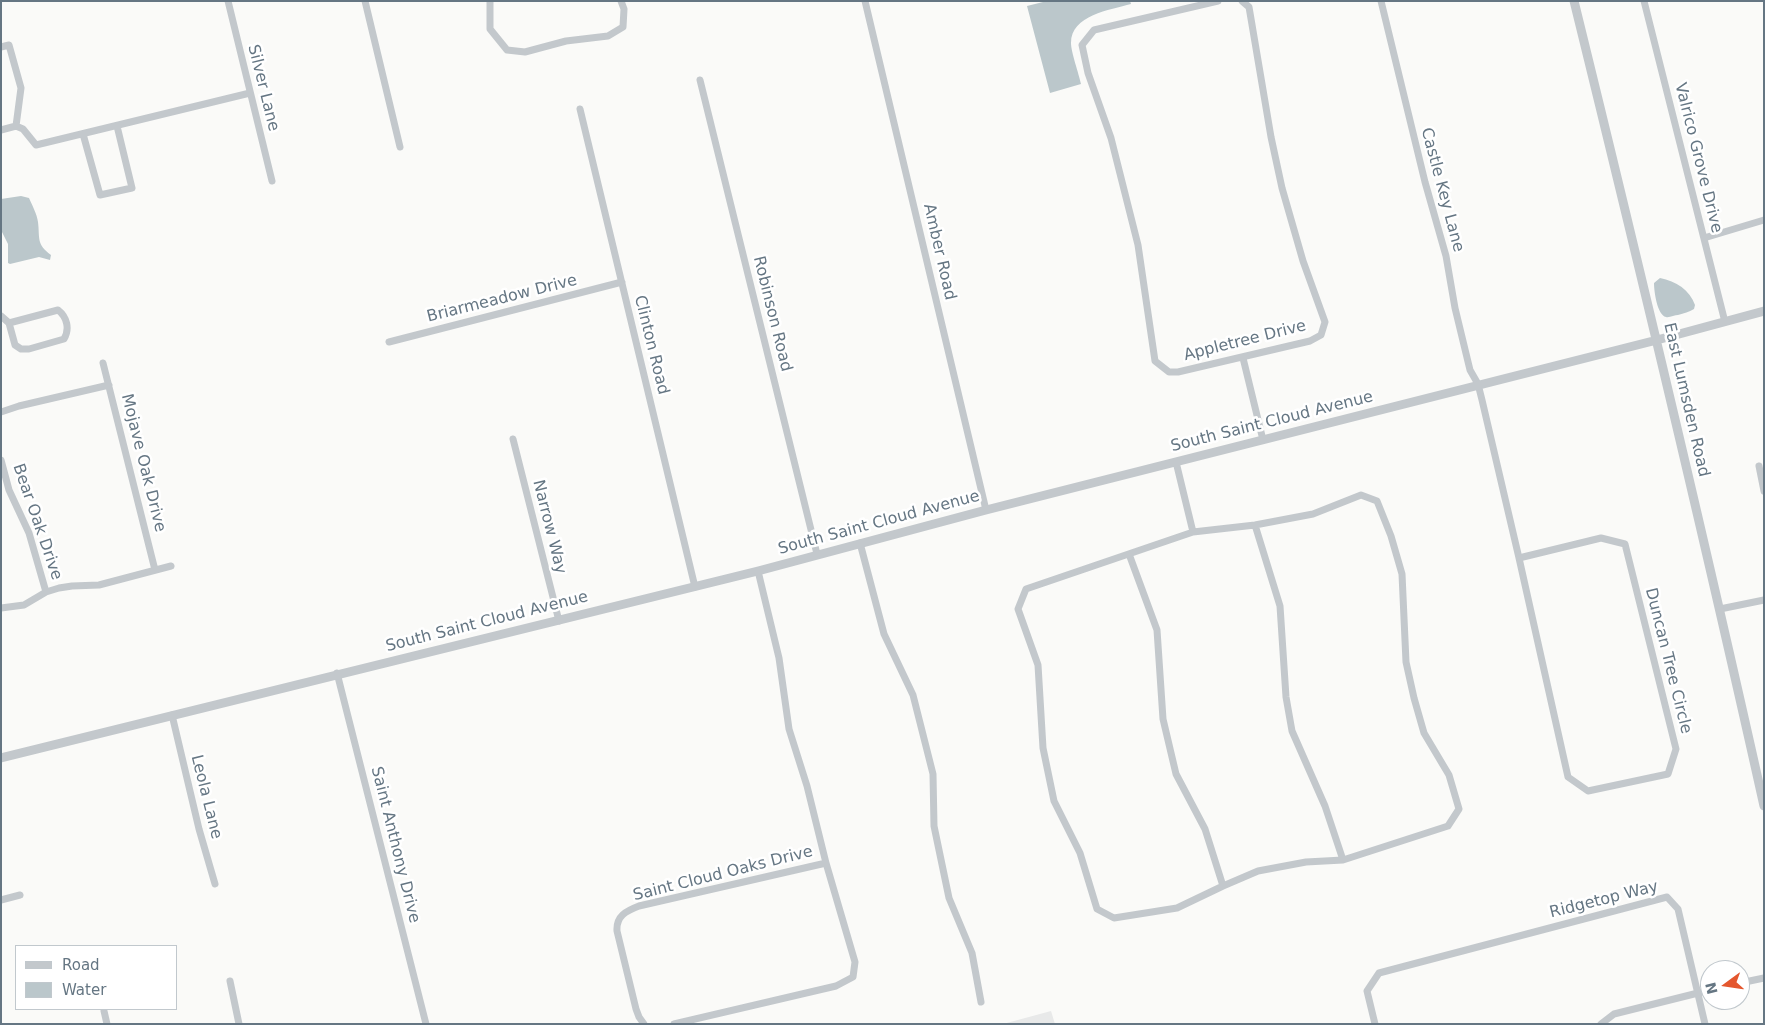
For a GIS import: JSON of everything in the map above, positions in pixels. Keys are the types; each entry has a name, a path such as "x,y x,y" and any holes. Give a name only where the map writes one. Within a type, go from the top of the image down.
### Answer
{"street":[{"name":"Silver Lane","path":"228,1 272,181"},
{"path":"365,1 400,147"},
{"path":"490,1 490,29 507,50 524,52 566,41 608,36 623,27 624,9 621,1"},
{"name":"Amber Road","path":"865,1 986,510"},
{"name":"Appletree Drive","path":"1218,1 1094,30 1082,45 1088,73 1112,138 1138,245 1156,361 1169,372 1178,372 1243,358 1310,341 1321,334 1324,322 1303,261 1282,188 1271,137 1249,8 1242,1"},
{"name":"Castle Key Lane","path":"1381,1 1425,182 1446,256 1455,308 1470,370 1478,384"},
{"name":"East Lumsden Road","path":"1574,1 1657,340 1764,806"},
{"name":"Valrico Grove Drive","path":"1644,1 1725,322"},
{"path":"1,47 9,45 21,88 16,126"},
{"name":"Robinson Road","path":"700,80 817,554"},
{"path":"1,130 16,126 24,129 36,145 250,93"},
{"name":"Clinton Road","path":"580,109 695,586"},
{"path":"83,134 100,195 132,188 117,126"},
{"path":"1704,238 1764,220"},
{"name":"Briarmeadow Drive","path":"389,342 622,282"},
{"path":"1,316 9,323 15,345 21,349 29,349 64,339 67,332 64,315 58,310 9,323"},
{"name":"South Saint Cloud Avenue","path":"1,758 758,571 986,510 1657,340 1764,311"},
{"path":"1243,358 1263,440"},
{"name":"Mojave Oak Drive","path":"103,363 155,570"},
{"name":"Duncan Tree Circle","path":"1478,384 1568,777 1588,792 1668,774 1676,749 1626,544 1601,538 1519,558"},
{"path":"1,412 108,385"},
{"name":"Narrow Way","path":"513,439 559,621"},
{"name":"Bear Oak Drive","path":"1,460 9,490 30,533 46,592"},
{"path":"1176,462 1193,532"},
{"path":"1759,466 1764,491"},
{"path":"1362,495 1377,501 1391,536 1402,574 1406,662 1414,698 1424,733 1449,776 1459,809 1448,826 1342,860 1306,862 1258,872 1177,908 1114,918 1098,909 1080,853 1054,801 1043,748 1038,666 1018,609 1026,589 1193,532 1255,525 1312,514 1362,495"},
{"path":"1255,525 1280,606 1286,696 1292,731 1325,806 1342,860"},
{"path":"860,543 884,634 913,695 933,774 934,826 949,898 972,954 981,1002"},
{"path":"1129,554 1157,630 1163,719 1176,774 1205,829 1223,886"},
{"path":"1,608 24,605 46,592 72,586 99,586 171,566"},
{"name":"Saint Cloud Oaks Drive","path":"674,1024 836,986 853,977 855,962 826,863 807,786 789,730 779,658 758,571"},
{"path":"1720,609 1764,600"},
{"name":"Saint Anthony Drive","path":"337,674 426,1024"},
{"name":"Leola Lane","path":"172,715 199,829 215,884"},
{"name":"Saint Cloud Oaks Drive","path":"644,1024 636,1009 617,931 618,922 623,914 639,906 826,863"},
{"path":"1,900 20,895"},
{"name":"Ridgetop Way","path":"1375,1024 1367,991 1379,973 1667,897 1678,909 1705,1024"},
{"path":"1750,981 1764,978"},
{"path":"230,981 239,1024"},
{"path":"1601,1024 1614,1014 1698,993"},
{"path":"104,1011 107,1024"}],"shaded area":[{"path":"1051,1011 1055,1024 1003,1024"}],"water":[{"path":"1047,1 1130,1 1131,4 1093,15 1077,26 1071,43 1081,84 1050,93 1027,6"},
{"path":"21,196 29,198 37,219 41,244 51,255 50,260 39,257 8,263 8,244 1,230 1,199"},
{"path":"1660,278 1672,281 1682,287 1693,300 1694,309 1670,317 1663,315 1660,312 1654,287 1654,283"}]}
